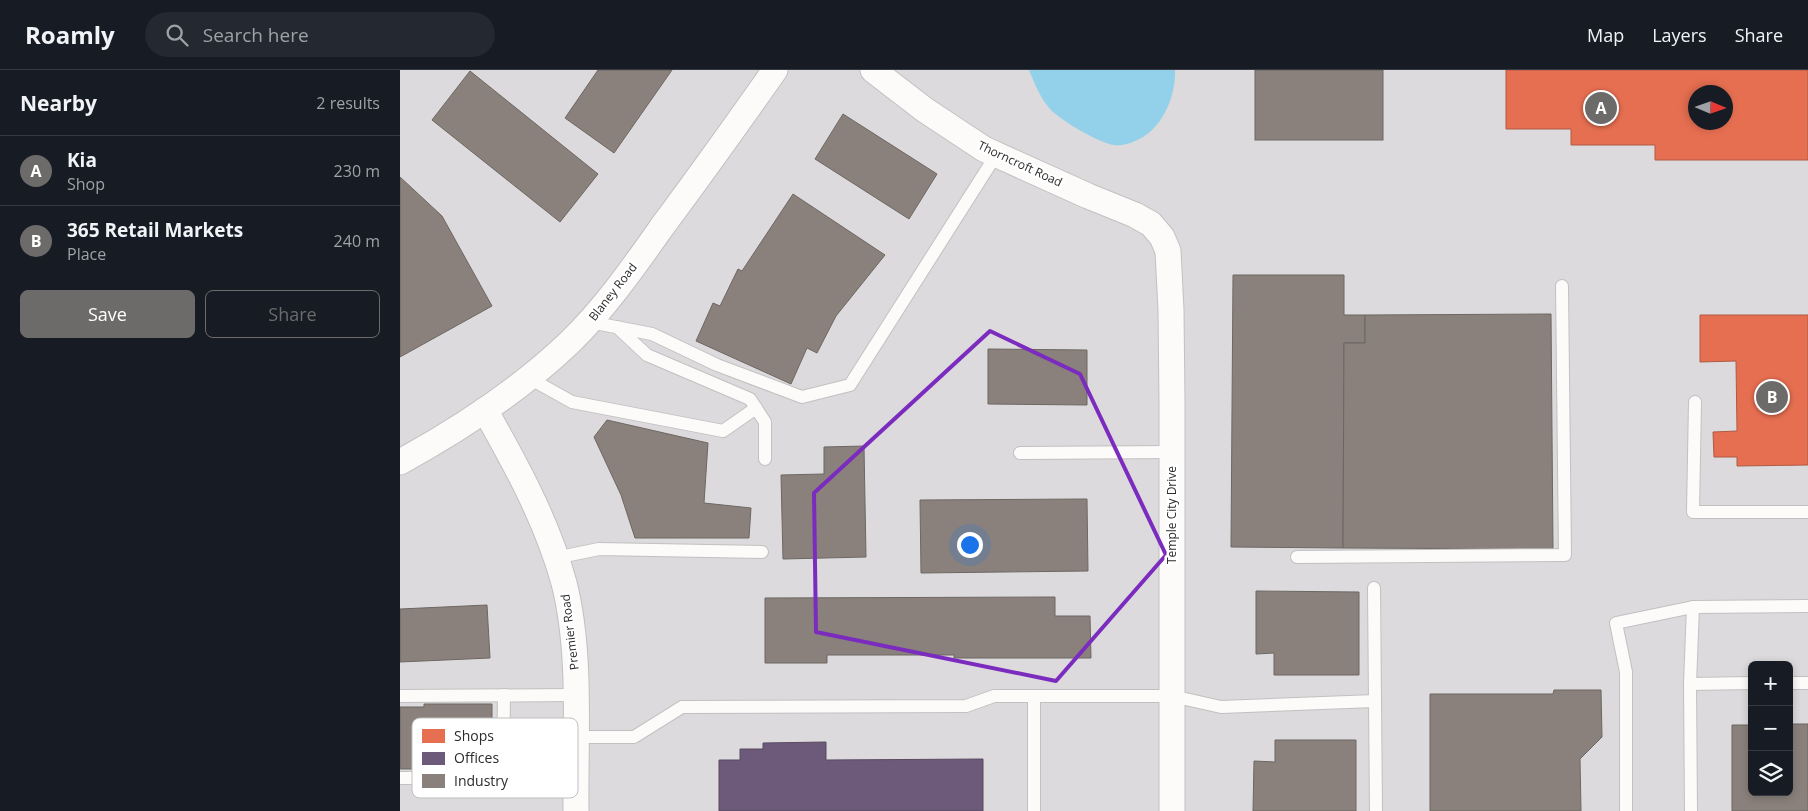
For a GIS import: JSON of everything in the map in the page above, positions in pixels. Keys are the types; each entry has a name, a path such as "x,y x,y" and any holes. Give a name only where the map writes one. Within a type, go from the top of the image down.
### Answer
{"street":[{"name":"Blaney Road","path":"400,462 445,437 529,378 590,322 632,268 775,70"},
{"name":"Thorncroft Road","path":"873,70 925,110 984,149 1135,215 1151,224"},
{"name":"Temple City Drive","path":"1151,224 1162,237 1168,251 1170,269 1172,811"},
{"name":"Premier Road","path":"485,410 533,499 564,583 572,636 576,718"},
{"name":"Premier Road","path":"576,798 576,811"}],"lane":[{"path":"590,322 652,334 717,365 802,397 850,385 996,155"},
{"path":"1298,557 1565,555 1562,286"},
{"path":"617,327 647,355 750,399 766,422 764,460"},
{"path":"529,378 572,402 723,431 756,408"},
{"path":"1695,402 1693,512 1808,512"},
{"path":"1020,453 1172,452"},
{"path":"555,558 599,549 762,552"},
{"path":"1374,588 1376,811"},
{"path":"1626,811 1626,672 1616,623 1693,607 1808,606"},
{"path":"1691,811 1690,684 1693,607"},
{"path":"1690,684 1748,683"},
{"path":"1793,683 1808,683"},
{"path":"504,695 504,718"},
{"path":"400,696 575,695"},
{"path":"578,738 634,737 682,707 966,706 994,696 1172,696 1221,707 1375,701"},
{"path":"1034,696 1034,811"}],"highlighted area":[{"path":"990,331 1080,374 1166,555 1056,681 816,632 814,493"}],"shaded area":[{"path":"400,70 1808,70 1808,811 400,811"}],"water":[{"path":"1029,70 1175,70 1175,81 1165,113 1152,130 1133,142 1116,145 1090,136 1056,115 1038,91"}],"building: Shops":[{"path":"1506,70 1808,70 1808,160 1655,160 1655,145 1571,145 1571,129 1506,129"},
{"path":"1700,315 1808,315 1808,465 1737,466 1737,457 1714,457 1713,432 1737,431 1736,361 1700,362"}],"building: Offices":[{"path":"826,742 826,760 983,759 983,811 719,811 719,760 740,760 740,749 763,749 763,743"}],"building: Industry":[{"path":"598,70 672,70 614,153 565,118"},
{"path":"1255,70 1383,70 1383,140 1255,140"},
{"path":"470,71 598,174 560,222 432,120"},
{"path":"843,114 937,174 909,219 815,159"},
{"path":"400,177 442,216 492,306 400,357"},
{"path":"793,194 885,255 836,316 817,353 807,348 791,384 696,341 713,303 720,306 738,269 742,271"},
{"path":"1233,275 1344,275 1344,315 1365,315 1365,343 1344,343 1343,548 1231,547"},
{"path":"1551,314 1553,549 1343,548 1344,343 1365,343 1365,315"},
{"path":"988,349 1087,350 1087,405 988,404"},
{"path":"607,420 708,443 704,503 751,508 749,538 635,538 621,495 594,437"},
{"path":"864,446 866,557 783,559 781,475 824,474 824,447"},
{"path":"1087,499 1088,571 921,573 920,500"},
{"path":"1256,591 1359,592 1359,675 1274,675 1274,653 1256,654"},
{"path":"1055,597 1055,616 1090,616 1091,658 954,658 954,655 827,655 827,663 765,663 765,598"},
{"path":"487,605 490,658 400,662 400,609"},
{"path":"1554,690 1601,690 1602,737 1580,759 1581,811 1430,811 1430,694 1553,694"},
{"path":"424,704 492,704 492,718 412,718 412,769 400,769 400,707 424,707"},
{"path":"1793,724 1808,724 1808,811 1732,811 1732,725 1748,725 1748,796 1793,796"},
{"path":"1275,740 1356,740 1356,811 1253,811 1254,761 1275,762"}],"place":[{"name":"Kia","path":"1601,108"},
{"name":"365 Retail Markets","path":"1772,397"}]}
